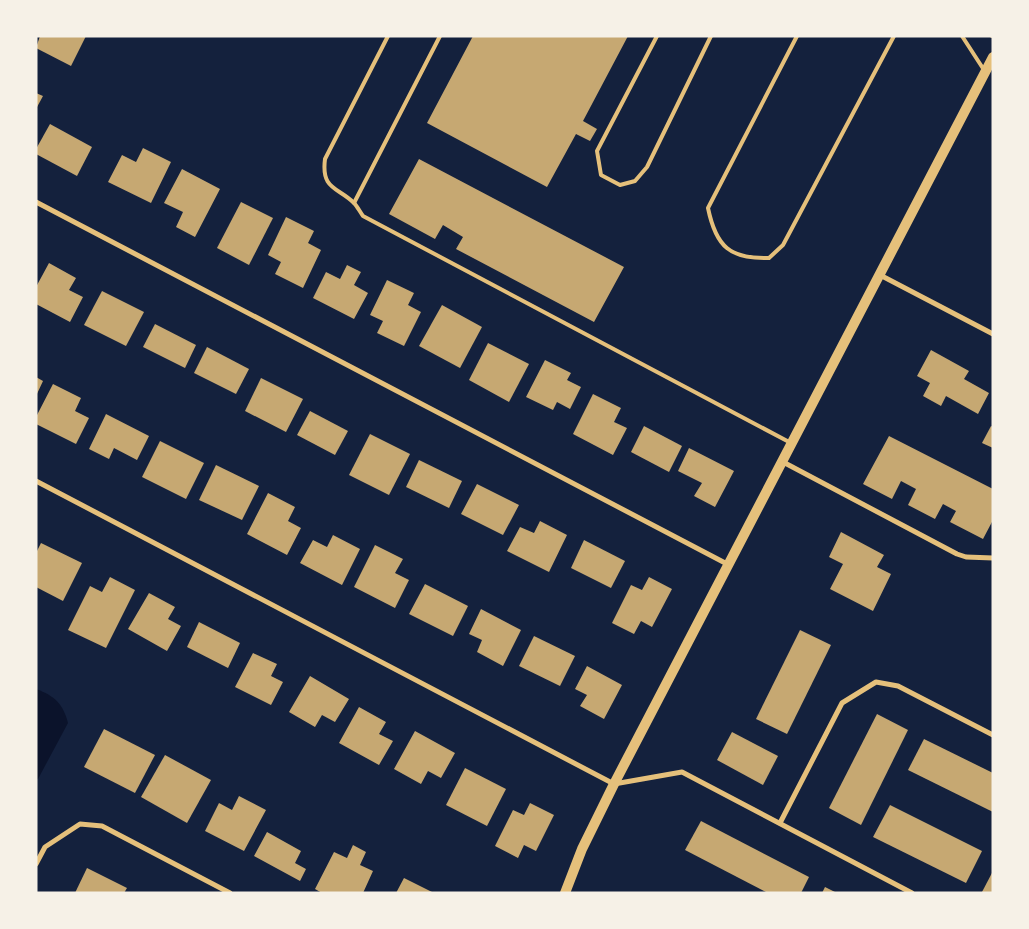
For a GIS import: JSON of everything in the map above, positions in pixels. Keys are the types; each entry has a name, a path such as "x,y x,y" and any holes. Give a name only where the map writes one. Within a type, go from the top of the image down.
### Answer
{"main road":[{"path":"565,893 582,849 614,784 730,565 993,57"}],"street":[{"path":"36,202 730,565"},
{"path":"880,275 993,334"},
{"path":"783,462 957,554 966,557 993,558"},
{"path":"36,481 614,784 682,772 912,893"},
{"path":"780,823 842,703 876,682 898,686 993,735"},
{"path":"36,864 45,847 80,824 102,826 230,893"}],"lane":[{"path":"388,36 326,159 324,169 327,180 335,191 354,203 363,216 793,444"},
{"path":"354,203 440,36"},
{"path":"657,36 597,151 602,175 620,185 635,182 647,167 711,36"},
{"path":"797,36 708,208 712,228 726,250 747,258 769,258 783,245 894,36"},
{"path":"962,36 985,72"}],"water":[{"path":"36,689 57,701 64,711 68,723 38,779 36,779"}],"building":[{"path":"40,36 86,36 71,66 36,48"},
{"path":"473,36 628,36 583,121 597,129 590,141 576,134 547,187 427,123"},
{"path":"36,93 43,96 36,109"},
{"path":"50,124 92,147 77,176 36,154 36,149"},
{"path":"143,148 171,162 151,203 108,182 122,155 136,162"},
{"path":"419,159 624,267 594,322 456,249 463,237 443,225 435,239 389,214"},
{"path":"182,169 220,189 195,237 176,227 183,212 164,203"},
{"path":"241,202 273,218 249,265 217,248"},
{"path":"286,217 314,231 308,243 321,250 303,288 275,274 281,262 268,255"},
{"path":"49,263 76,278 69,290 83,297 70,322 36,304 36,287"},
{"path":"347,265 361,272 354,285 368,293 354,319 313,298 326,272 340,279"},
{"path":"387,280 414,293 408,305 421,312 404,346 377,333 383,321 370,315"},
{"path":"102,291 144,312 126,346 84,325"},
{"path":"442,305 482,327 460,368 419,346"},
{"path":"155,324 196,345 185,368 143,347"},
{"path":"488,343 529,364 509,402 469,380"},
{"path":"207,347 249,369 236,394 194,373"},
{"path":"931,350 969,371 964,379 989,393 978,414 946,396 941,406 923,396 930,383 917,376"},
{"path":"545,360 571,373 567,380 581,387 570,409 557,402 553,410 526,397"},
{"path":"36,377 43,381 36,396"},
{"path":"261,378 303,399 286,432 245,411"},
{"path":"53,384 81,398 75,411 89,418 76,444 36,424 36,417"},
{"path":"593,394 621,408 614,422 627,428 613,455 573,434"},
{"path":"310,411 348,431 335,455 297,435"},
{"path":"106,414 149,436 137,460 114,448 109,459 89,449"},
{"path":"644,426 682,446 669,472 631,452"},
{"path":"991,426 993,427 993,448 982,443"},
{"path":"370,434 410,454 389,495 349,475"},
{"path":"889,436 993,489 993,520 983,539 950,522 956,511 943,504 935,519 908,505 916,489 901,481 892,499 863,484"},
{"path":"160,441 204,463 186,499 142,477"},
{"path":"689,448 734,471 715,507 694,496 702,483 678,471"},
{"path":"419,460 462,481 449,508 406,487"},
{"path":"216,465 259,486 242,520 199,500"},
{"path":"477,484 519,505 503,535 461,514"},
{"path":"268,493 295,507 288,521 301,528 287,555 247,534"},
{"path":"540,521 567,535 549,572 507,551 520,527 534,533"},
{"path":"841,532 884,555 877,567 891,574 873,611 830,589 843,564 829,557"},
{"path":"333,535 360,549 342,585 300,563 313,540 327,547"},
{"path":"584,540 625,561 611,588 571,568"},
{"path":"41,543 82,563 63,601 36,587 36,553"},
{"path":"375,545 403,559 395,573 409,580 395,608 354,587"},
{"path":"110,577 135,590 106,648 68,630 90,586 102,592"},
{"path":"649,577 672,589 652,627 641,621 634,634 612,623 631,585 642,590"},
{"path":"425,584 468,606 453,636 409,614"},
{"path":"149,593 175,607 168,619 181,626 167,651 128,629"},
{"path":"481,609 521,630 503,666 477,652 482,640 469,634"},
{"path":"199,622 240,643 228,668 187,647"},
{"path":"800,630 831,645 787,734 756,719"},
{"path":"534,636 575,656 560,686 519,666"},
{"path":"253,653 277,664 271,676 283,682 271,705 235,687"},
{"path":"587,666 622,685 604,719 580,706 587,695 575,689"},
{"path":"310,676 349,699 335,722 322,715 315,727 289,712"},
{"path":"359,707 386,722 379,734 393,741 379,765 339,743"},
{"path":"877,714 908,730 861,825 829,808"},
{"path":"104,729 155,755 135,793 84,767"},
{"path":"415,731 455,753 441,778 428,771 421,784 394,769"},
{"path":"732,732 778,756 763,785 717,760"},
{"path":"924,739 993,773 993,812 908,770"},
{"path":"165,755 211,780 187,823 141,797"},
{"path":"465,768 506,789 487,826 446,805"},
{"path":"239,796 266,810 244,851 205,831 219,803 232,810"},
{"path":"530,803 554,815 536,851 524,845 518,858 495,846 513,810 524,815"},
{"path":"890,805 982,851 966,883 873,837"},
{"path":"701,821 809,877 801,893 768,893 685,850"},
{"path":"267,832 301,851 295,863 306,869 300,881 254,856"},
{"path":"353,845 366,852 360,865 373,871 363,893 322,893 315,889 334,852 347,858"},
{"path":"87,868 127,888 124,893 75,893"},
{"path":"993,871 993,893 984,893 982,892"},
{"path":"404,878 434,893 396,893"},
{"path":"825,887 837,893 822,893"}]}
